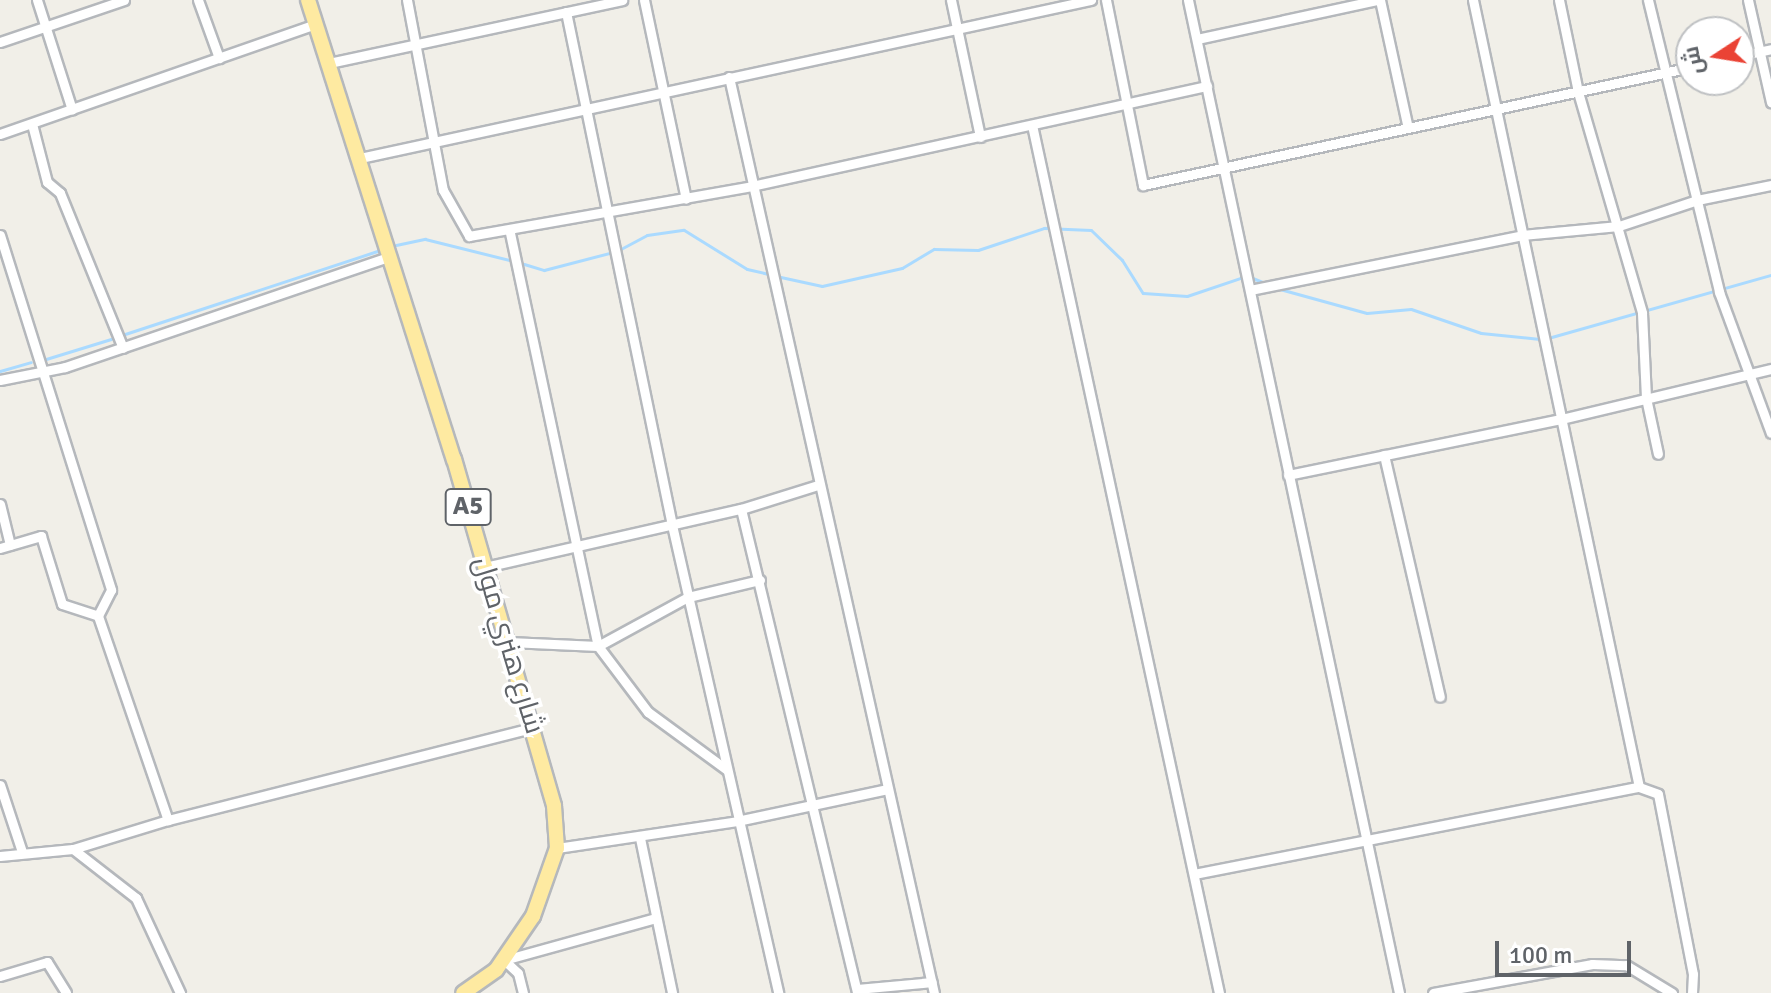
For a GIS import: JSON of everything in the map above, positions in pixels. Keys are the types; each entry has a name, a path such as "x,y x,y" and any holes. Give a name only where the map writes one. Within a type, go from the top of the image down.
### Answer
{"highway":[{"name":"شارع هنري مول","path":"308,0 391,256 535,727 554,806 557,848 533,916 504,960 463,993"}],"street":[{"path":"37,0 72,110"},
{"path":"0,42 124,0"},
{"path":"198,0 219,58"},
{"path":"407,0 443,190 469,236 510,233 752,186 1207,86"},
{"path":"329,63 622,0"},
{"path":"644,0 686,199"},
{"path":"951,0 980,137"},
{"path":"360,158 1091,0"},
{"path":"1106,0 1143,185 1675,71"},
{"path":"1188,0 1399,993"},
{"path":"1197,39 1328,5 1379,0 1408,128"},
{"path":"1473,0 1639,787"},
{"path":"1559,0 1578,92 1642,313 1646,398 1658,454"},
{"path":"1648,0 1719,292 1771,433"},
{"path":"1748,0 1771,102"},
{"path":"566,12 610,213 672,525 778,993"},
{"path":"0,134 316,24"},
{"path":"1755,53 1771,49"},
{"path":"729,77 933,988 857,991 741,509"},
{"path":"32,124 47,182 60,193 123,348"},
{"path":"1032,125 1219,993"},
{"path":"1250,290 1522,235 1619,226 1697,200 1771,185"},
{"path":"510,233 574,547 598,646 648,712 726,769"},
{"path":"0,235 111,590 98,616 168,820"},
{"path":"0,380 123,348 391,256"},
{"path":"1288,475 1561,419 1771,369"},
{"path":"1384,455 1440,697"},
{"path":"485,567 741,509 818,485"},
{"path":"0,504 5,547 41,536 62,604 98,616"},
{"path":"509,642 598,646 688,597 760,580"},
{"path":"0,856 73,849 168,820 535,727"},
{"path":"0,785 22,852"},
{"path":"1194,874 1639,787 1658,794 1693,974 1692,993"},
{"path":"557,848 640,838 737,821 888,789"},
{"path":"640,838 672,993"},
{"path":"73,849 136,898 180,993"},
{"path":"504,960 655,918"},
{"path":"504,960 518,973 523,993"},
{"path":"0,976 47,962 66,993"},
{"path":"1433,993 1592,964 1626,965 1672,993"}],"waterway":[{"path":"776,276 822,286 902,268 934,249 978,250 1044,228 1091,230 1122,260 1143,293 1187,296 1243,277"},
{"path":"524,264 544,270 617,251 647,235 684,230 747,269 769,274"},
{"path":"396,245 425,239 509,260"},
{"path":"125,334 380,250"},
{"path":"1548,338 1771,275"},
{"path":"1250,277 1265,283"},
{"path":"1276,288 1367,313 1411,309 1481,333 1540,339"},
{"path":"46,359 111,339"},
{"path":"0,371 31,362"}]}
